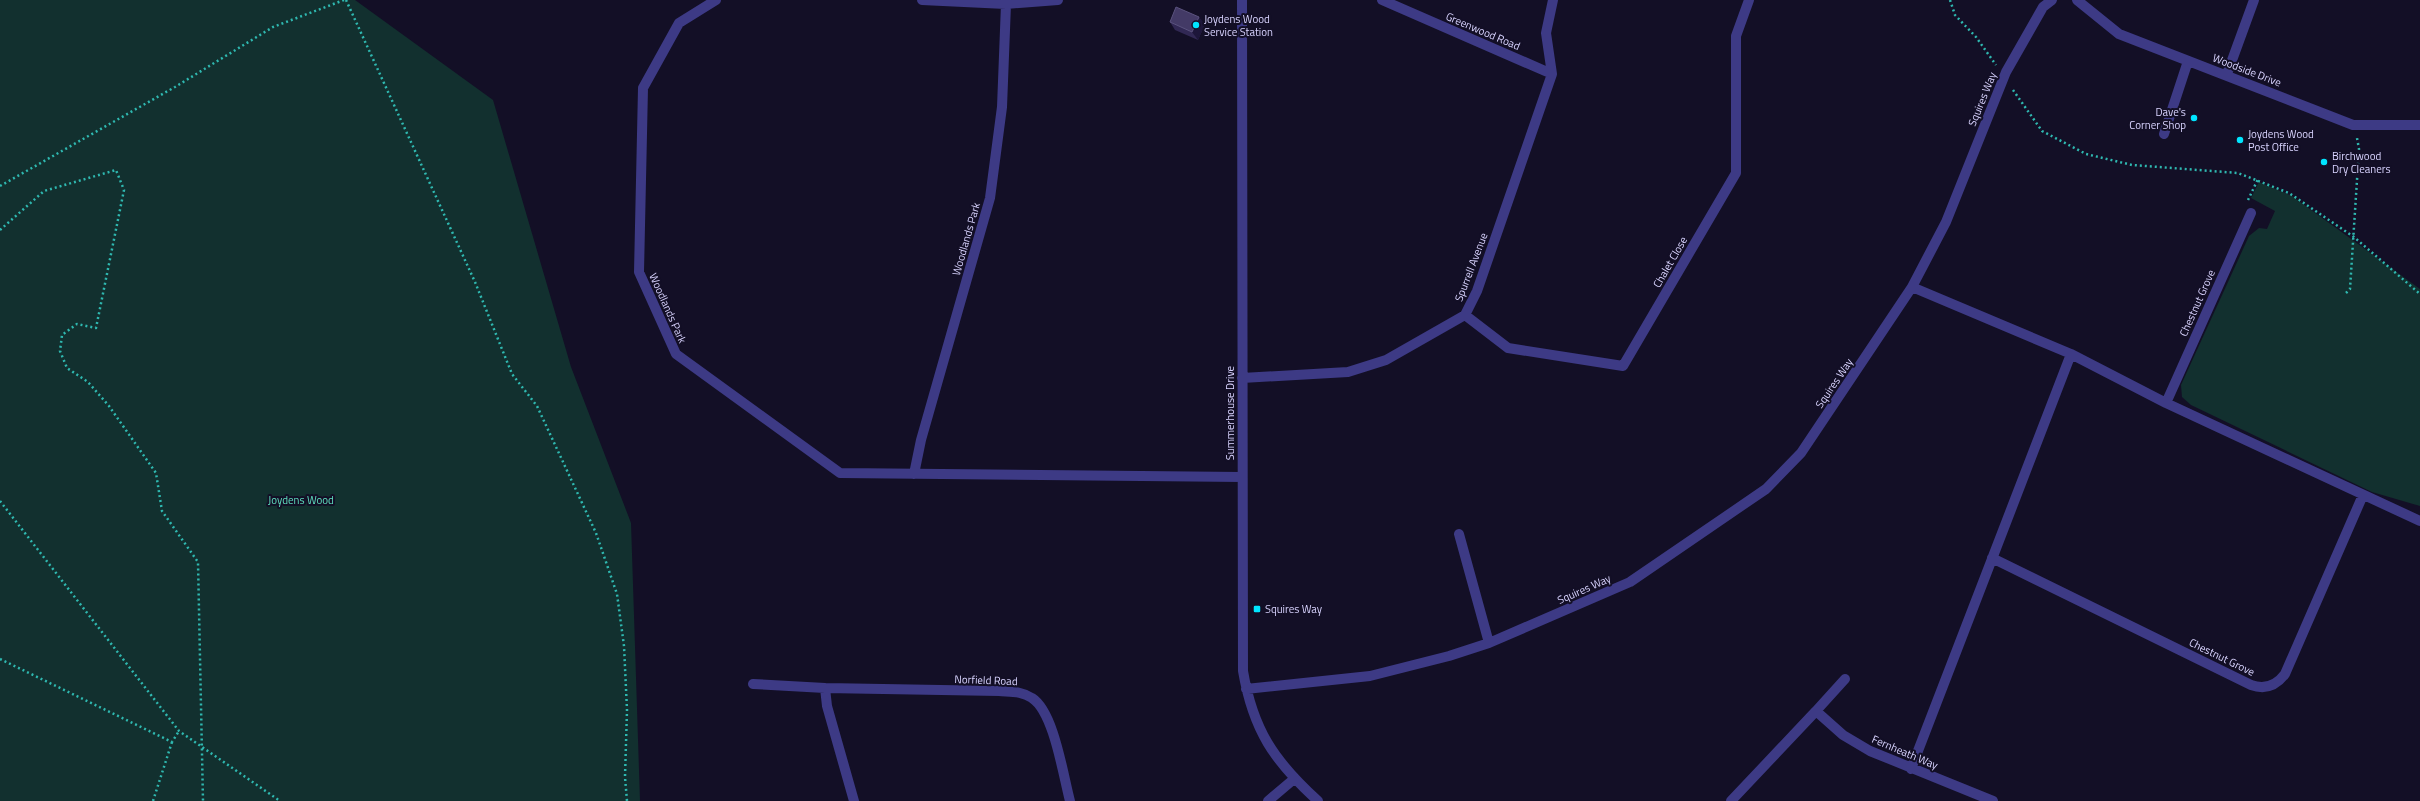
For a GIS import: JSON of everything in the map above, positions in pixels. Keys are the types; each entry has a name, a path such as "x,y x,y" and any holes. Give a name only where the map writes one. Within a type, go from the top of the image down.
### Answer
{"street":[{"name":"Woodlands Park","path":"716,0 679,23 643,88 638,272 676,354 840,473 1242,477"},
{"path":"922,0 1006,4 1058,0"},
{"name":"Summerhouse Drive","path":"1242,0 1242,655 1246,689 1256,722 1264,739 1294,779 1318,801"},
{"name":"Greenwood Road","path":"1382,0 1552,74"},
{"name":"Spurrell Avenue","path":"1242,378 1348,372 1386,360 1465,315 1477,291 1552,74 1546,33 1553,0"},
{"name":"Chalet Close","path":"1465,315 1508,348 1623,366 1736,173 1736,36 1749,0"},
{"name":"Squires Way","path":"1246,689 1370,676 1449,656 1489,643 1630,582 1766,489 1801,453 1912,287 1946,222 2004,77 2043,7 2052,0"},
{"name":"Woodside Drive","path":"2078,0 2119,34 2188,61 2227,74 2353,125 2420,125"},
{"path":"2227,74 2254,0"},
{"name":"Woodlands Park","path":"914,474 921,440 990,198 1002,108 1006,4"},
{"path":"2164,134 2188,61"},
{"name":"Chestnut Grove","path":"2166,403 2251,213"},
{"path":"1912,287 2071,354 2166,403 2420,521"},
{"path":"1911,769 2071,354"},
{"name":"Chestnut Grove","path":"1992,558 2251,685 2267,687 2280,681 2285,674 2363,495"},
{"path":"1459,534 1489,643"},
{"path":"1730,801 1845,679"},
{"name":"Norfield Road","path":"753,684 825,688 999,691 1026,694 1034,698 1045,712 1070,801"},
{"path":"825,688 827,706 854,801"},
{"name":"Fernheath Way","path":"1816,711 1843,735 1870,751 1911,769 1993,801"},
{"path":"1268,801 1294,779"}],"path":[{"path":"0,186 175,87 273,27 345,0 475,282 512,374 537,406 596,533 617,594 624,646 627,710 625,777 626,801"},
{"path":"1950,0 1956,15 1976,37 2042,131 2086,154 2132,165 2238,173 2258,179 2289,193 2354,237 2420,294"},
{"path":"2346,293 2350,289 2359,149 2353,125"},
{"path":"0,230 44,191 116,170 124,190 96,328 77,324 62,336 60,351 67,368 88,382 109,406 156,473 162,511 198,562 202,662 203,801"},
{"path":"2251,213 2247,204 2258,179"},
{"path":"0,501 179,732 280,801"},
{"path":"0,659 172,742"},
{"path":"153,801 172,742 179,732"}],"green space":[{"name":"Joydens Wood","path":"0,0 355,0 493,100 571,367 631,523 640,801 0,801"},
{"path":"2259,182 2292,196 2420,289 2420,506 2372,492 2191,405 2182,397 2181,385 2249,236 2259,228 2267,229 2275,211 2251,198"}],"building":[{"path":"1176,7 1199,17 1192,32 1170,22"}],"place":[{"name":"Joydens Wood Service Station","path":"1196,25"},
{"name":"Dave's Corner Shop","path":"2194,118"},
{"name":"Joydens Wood Post Office","path":"2240,140"},
{"name":"Birchwood Dry Cleaners","path":"2324,162"},
{"name":"Squires Way","path":"1257,609"}]}
